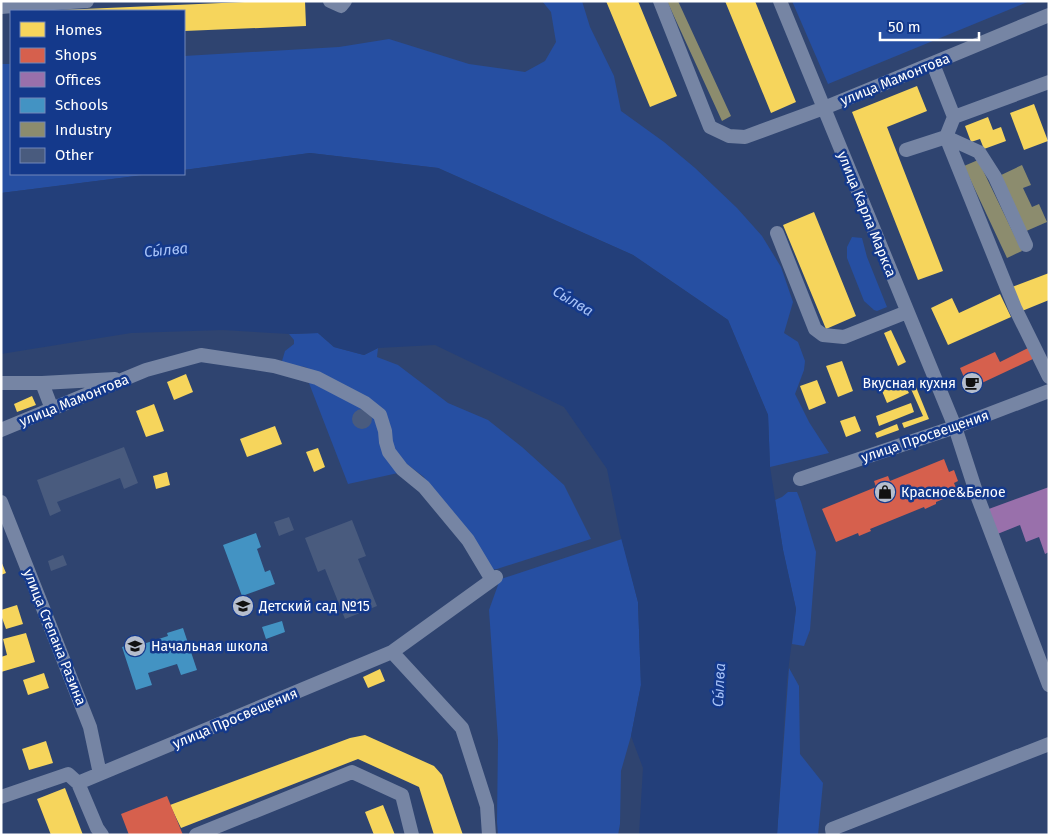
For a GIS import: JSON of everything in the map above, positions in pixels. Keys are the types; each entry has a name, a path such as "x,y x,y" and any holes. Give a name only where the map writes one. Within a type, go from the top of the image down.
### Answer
{"street":[{"path":"1,7 86,1"},
{"path":"330,1 342,6 346,1"},
{"name":"улица Мамонтова","path":"660,1 710,127 729,136 744,137 824,108 1049,16"},
{"name":"улица Карла Маркса","path":"780,1 955,427 978,498 1049,684"},
{"path":"933,64 954,117 946,138 1015,308 1049,377"},
{"path":"954,117 1049,82"},
{"path":"906,150 946,138 978,152 995,177 1026,245"},
{"path":"777,233 815,328 823,335 844,337 907,312"},
{"name":"улица Мамонтова","path":"1,430 146,370 201,356 274,366 317,378 365,403 380,415 389,452 402,470 424,487 468,540 494,578"},
{"path":"1,383 42,384 126,378"},
{"path":"42,384 52,409"},
{"name":"улица Просвещения","path":"800,479 955,427 1049,391"},
{"name":"улица Степана Разина","path":"1,502 90,727 100,774"},
{"name":"улица Просвещения","path":"78,783 392,652 494,578"},
{"path":"392,652 462,728 487,806 489,835"},
{"path":"833,835 832,829 1049,744"},
{"path":"196,835 352,772 402,795 412,835"},
{"path":"1,797 68,774 78,783 97,828 102,835"}],"shaded area":[{"path":"542,1 582,1 590,27 614,76 621,111 664,142 695,168 737,208 762,236 781,267 793,302 784,333 798,342 805,361 804,370 795,394 809,422 829,453 770,467 768,415 728,320 633,255 438,168 310,153 185,170 185,56 339,47 389,39 469,64 525,72 545,61 556,42 551,12"},
{"path":"792,1 1030,1 828,84"},
{"path":"1,64 10,64 10,175 144,175 1,193"},
{"path":"852,237 862,238 867,257 887,307 877,311 864,301 847,258 847,247"},
{"path":"318,333 334,347 364,355 378,348 377,357 398,365 448,403 488,420 522,447 564,485 591,539 491,570 427,485 424,477 400,459 391,447 384,416 331,379 305,367 286,364 282,361 285,351 294,344 294,340 289,334"},
{"path":"307,378 369,409 378,419 398,473 348,484"},
{"path":"788,492 797,492 816,552 810,630 804,646 792,644 796,609 783,550 775,500"},
{"path":"622,539 638,602 641,685 631,736 621,771 618,835 498,835 498,740 489,610 498,580"},
{"path":"789,668 799,686 800,754 823,783 818,835 777,835"}],"water":[{"name":"Сы́лва","path":"310,153 438,168 633,255 728,320 768,415 770,467 783,550 796,609 787,679 777,835 639,835 643,768 631,736 641,685 638,602 620,534 607,469 564,407 435,345 378,348 364,355 334,347 318,333 289,334 223,330 131,333 1,354 1,193 144,175 185,175 185,170"}],"building: Homes":[{"path":"305,1 306,26 185,31 185,10 61,10"},
{"path":"606,1 638,1 677,96 650,107"},
{"path":"725,1 755,1 796,102 771,113"},
{"path":"917,86 927,111 887,127 943,271 918,280 852,112"},
{"path":"1034,104 1048,141 1024,150 1010,113"},
{"path":"988,117 993,130 1001,127 1006,141 984,149 980,139 971,142 965,126"},
{"path":"814,212 856,316 826,329 783,225"},
{"path":"1049,273 1049,300 1022,311 1012,287"},
{"path":"1000,294 1011,317 948,345 931,308 952,298 959,313"},
{"path":"891,330 906,362 898,366 884,333"},
{"path":"842,361 853,391 838,397 826,366"},
{"path":"186,374 193,392 174,400 167,382"},
{"path":"817,380 826,403 809,410 800,386"},
{"path":"903,382 909,393 887,403 882,391"},
{"path":"916,387 929,419 904,428 902,423 923,416 911,389"},
{"path":"32,396 36,405 17,412 14,404"},
{"path":"911,403 914,412 879,426 876,416"},
{"path":"154,404 164,431 146,437 136,411"},
{"path":"855,416 861,431 846,437 840,421"},
{"path":"897,424 899,430 877,438 875,433"},
{"path":"275,426 282,444 247,457 240,439"},
{"path":"318,448 325,467 314,472 306,452"},
{"path":"167,472 170,485 156,489 153,476"},
{"path":"1,561 6,573 1,575"},
{"path":"17,605 23,624 6,629 1,610"},
{"path":"26,633 35,662 1,672 1,657 7,655 3,639"},
{"path":"380,669 385,681 368,688 363,677"},
{"path":"44,673 49,688 28,695 23,680"},
{"path":"365,735 434,766 442,775 463,835 434,835 419,787 358,759 181,828 170,805 350,738"},
{"path":"46,741 53,763 29,770 22,749"},
{"path":"65,788 83,835 51,835 37,799"},
{"path":"383,805 395,835 374,835 365,812"}],"building: Shops":[{"path":"1030,347 1035,358 969,389 960,368 995,352 1000,362"},
{"path":"944,459 949,472 954,470 958,481 954,483 958,493 925,509 924,507 870,529 871,531 859,536 858,533 836,542 822,509 876,487 874,481 888,476 890,481"},
{"path":"167,796 183,835 129,835 121,814"}],"building: Offices":[{"path":"1049,487 1049,552 1045,554 1039,537 1026,542 1020,525 995,535 986,510"}],"building: Schools":[{"path":"256,533 261,547 257,549 265,572 270,570 275,584 242,596 223,545"},
{"path":"282,621 285,632 266,639 262,627"},
{"path":"183,628 197,670 181,675 177,664 148,673 152,685 136,690 122,647 139,642 140,645 168,636 167,633"}],"building: Industry":[{"path":"667,1 678,1 731,116 722,121"},
{"path":"978,160 1022,251 1007,258 964,166"},
{"path":"1022,165 1031,185 1023,188 1032,207 1039,204 1047,222 1024,232 999,176"}],"building: Other":[{"path":"362,409 369,412 372,419 369,426 362,429 355,426 352,419 355,412"},
{"path":"124,447 138,483 124,489 120,478 57,502 61,511 50,516 37,480"},
{"path":"289,517 294,530 279,536 274,522"},
{"path":"352,520 366,556 358,559 377,606 345,619 325,569 318,572 305,538"},
{"path":"63,555 67,565 51,571 48,561"}],"place":[{"name":"Вкусная кухня","path":"972,383"},
{"name":"Красное&Белое","path":"885,492"},
{"name":"Детский сад №15","path":"243,606"},
{"name":"Начальная школа","path":"135,646"}]}
